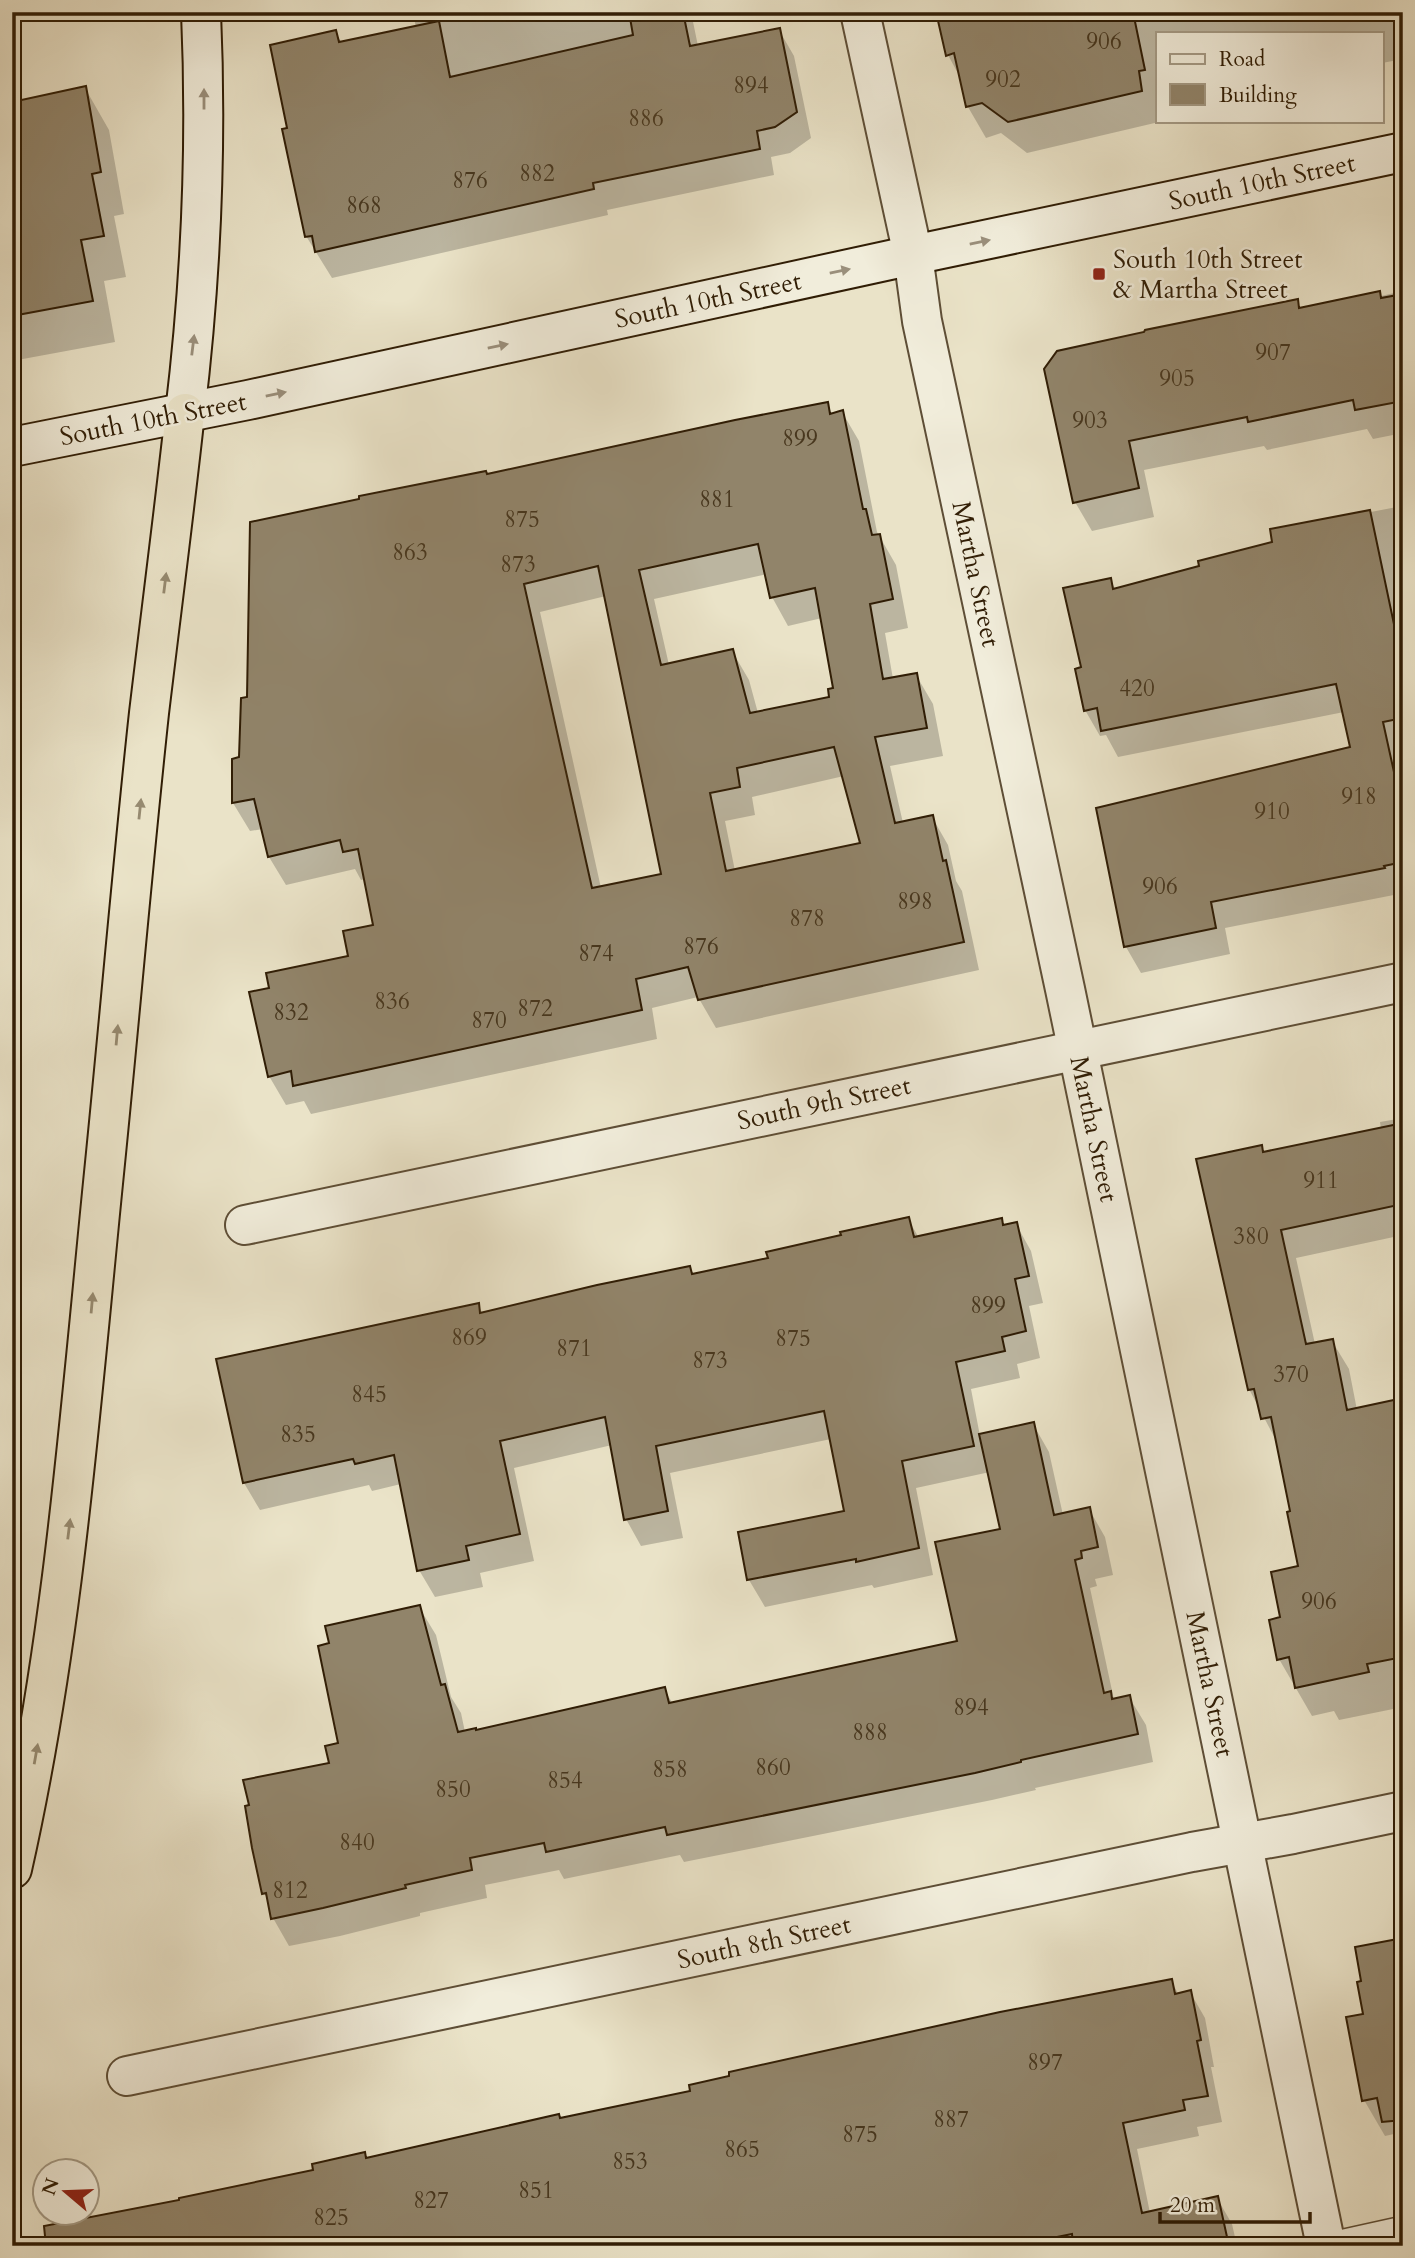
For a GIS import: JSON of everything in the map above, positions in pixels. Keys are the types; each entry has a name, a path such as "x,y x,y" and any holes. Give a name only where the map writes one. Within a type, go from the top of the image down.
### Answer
{"highway":[{"path":"12,1869 43,1718 62,1588 78,1452 148,727 185,413"}],"street":[{"path":"185,413 195,328 204,168 201,12"},
{"name":"Martha Street","path":"860,12 913,255 925,335 1326,2245"},
{"name":"South 10th Street","path":"12,447 185,413 1403,152"},
{"name":"South 9th Street","path":"245,1225 1403,982"},
{"name":"South 8th Street","path":"127,2076 1243,1842 1403,1811"}],"lane":[{"path":"1326,2245 1403,2227"}],"building":[{"path":"629,12 683,12 690,46 780,28 797,112 775,127 757,131 760,149 593,183 594,189 315,252 312,236 305,237 282,129 287,128 270,45 336,30 339,42 439,21 450,77 633,35"},
{"path":"936,12 1133,12 1145,70 1139,71 1142,91 1008,122 982,103 966,107 954,53 946,56"},
{"path":"86,86 101,172 92,174 104,236 81,240 93,301 12,316 12,102"},
{"path":"1380,291 1381,298 1403,294 1403,401 1355,410 1353,400 1248,422 1247,417 1129,441 1139,488 1073,503 1044,369 1057,351 1298,299 1299,308"},
{"path":"828,402 830,414 843,410 863,509 866,509 872,535 880,534 893,599 870,604 883,679 917,673 927,728 875,737 895,823 933,815 964,942 698,1000 688,967 636,979 642,1010 293,1086 291,1071 268,1077 249,992 269,988 266,973 348,956 343,931 373,925 358,849 343,852 340,840 268,857 254,799 232,803 232,759 239,757 241,698 247,697 250,522 359,499 359,496 486,471 487,474","holes":["758,544 770,598 815,588 833,688 828,689 829,697 750,713 733,649 661,665 639,570","598,566 661,874 592,888 524,584","834,747 860,843 726,871 710,793 740,787 737,768"]},
{"path":"1370,510 1403,667 1403,718 1383,722 1403,813 1403,862 1384,866 1385,868 1211,902 1216,928 1124,947 1096,808 1350,747 1336,684 1101,731 1097,708 1084,711 1075,669 1081,667 1063,588 1111,578 1113,589 1199,566 1198,561 1272,542 1270,529"},
{"path":"1403,1123 1403,1204 1281,1230 1306,1344 1333,1339 1347,1410 1403,1398 1403,1657 1367,1664 1369,1672 1295,1688 1289,1657 1277,1660 1269,1620 1280,1617 1271,1572 1298,1566 1287,1512 1290,1511 1271,1417 1261,1419 1254,1389 1248,1390 1196,1159 1262,1145 1263,1152"},
{"path":"909,1217 914,1237 1002,1218 1003,1225 1017,1222 1029,1276 1015,1279 1026,1331 1002,1337 1005,1351 956,1362 974,1446 902,1461 919,1548 856,1562 856,1559 747,1580 738,1532 844,1511 824,1411 656,1446 668,1511 624,1520 605,1417 500,1441 520,1534 466,1546 469,1560 417,1571 394,1455 355,1464 353,1459 243,1483 216,1359 479,1303 480,1313 690,1266 692,1274 768,1258 766,1252"},
{"path":"1034,1422 1054,1515 1090,1507 1098,1547 1081,1551 1082,1558 1075,1560 1104,1693 1111,1691 1112,1699 1130,1695 1138,1734 975,1773 667,1835 665,1827 546,1852 544,1843 470,1858 472,1870 271,1919 266,1893 262,1894 252,1848 245,1806 249,1805 243,1780 329,1763 325,1746 338,1743 318,1646 329,1643 325,1626 420,1605 441,1685 445,1684 458,1732 665,1687 669,1703 957,1641 935,1542 1000,1529 979,1434"},
{"path":"1403,1938 1403,2120 1382,2122 1377,2098 1362,2101 1346,2017 1363,2014 1357,1982 1361,1981 1355,1947"},
{"path":"1172,1979 1175,1994 1191,1990 1201,2040 1197,2041 1208,2096 1183,2100 1185,2110 1123,2123 1142,2213 1218,2196 1229,2246 1073,2246 1072,2234 1037,2241 1038,2246 46,2246 44,2226 102,2226 102,2215 313,2170 312,2164 365,2152 366,2158 559,2114 560,2118 690,2091 689,2085 729,2076 729,2072 1000,2012"}],"place":[{"name":"South 10th Street & Martha Street","path":"1099,274"}]}
